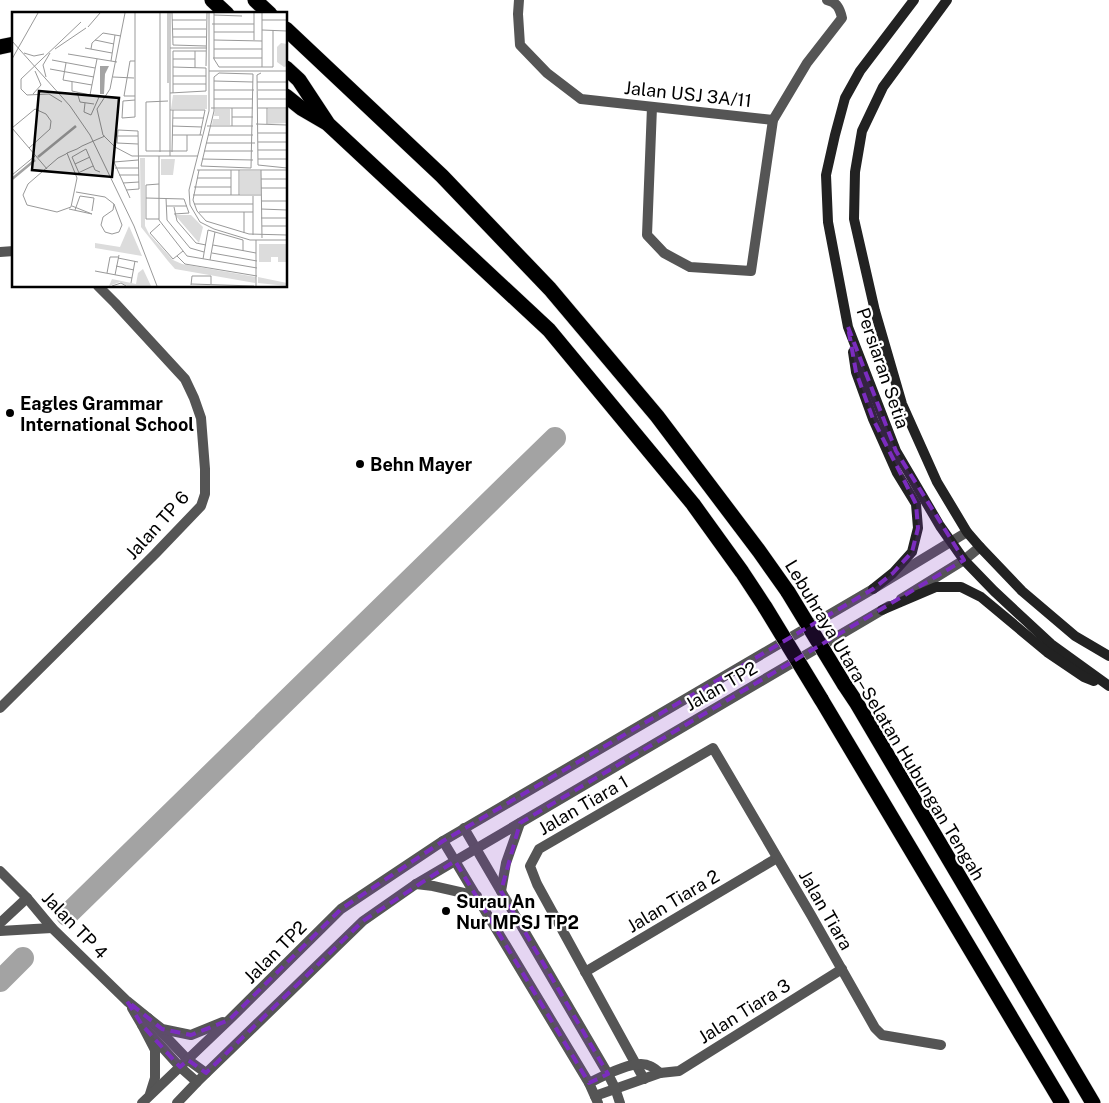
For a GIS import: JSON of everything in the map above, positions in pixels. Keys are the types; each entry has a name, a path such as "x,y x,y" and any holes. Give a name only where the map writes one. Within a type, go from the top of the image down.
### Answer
{"highway":[{"path":"212,0 225,12"},
{"path":"255,0 268,12"},
{"name":"Lebuhraya Utara–Selatan Hubungan Tengah","path":"288,31 442,176 550,289 657,416 759,551 788,592 862,710 1092,1103"},
{"path":"288,70 299,80 328,124"},
{"path":"288,98 301,108 328,124 549,330 693,504 765,607 1062,1103"}],"main road":[{"name":"Persiaran Setia","path":"914,0 860,71 845,98 826,175 828,222 848,327 896,451 940,526 964,560 1051,644 1109,687"},
{"name":"Persiaran Setia","path":"947,0 883,87 862,131 856,172 854,219 875,311 902,404 937,482 967,532 1022,590 1075,636 1109,656"},
{"path":"848,327 856,372 873,419 898,473 916,504 918,528 912,552 894,573 873,589"},
{"path":"882,610 936,587 960,588 981,597 1047,652 1084,677 1109,687"}],"street":[{"name":"Jalan USJ 3A/11","path":"520,0 518,14 520,45 547,73 581,99 773,120 807,63 842,18 836,4 829,0"},
{"path":"652,107 647,235 664,253 690,267 752,271 773,120"},
{"name":"Jalan TP 6","path":"0,708 201,506 205,494 201,418 185,379 100,288"},
{"name":"Jalan TP2","path":"145,1100 341,909 464,828 967,532"},
{"name":"Jalan TP2","path":"176,1103 363,921 416,884 882,610 964,560 980,547"},
{"name":"Jalan Tiara","path":"712,748 842,969 874,1028 882,1035 941,1045"},
{"name":"Jalan Tiara 1","path":"644,1079 536,884 530,866 539,849 712,748"},
{"path":"501,891 506,863 520,823"},
{"path":"464,828 608,1074 620,1103"},
{"path":"443,841 589,1082 597,1099"},
{"name":"Jalan Tiara 2","path":"585,972 777,858"},
{"name":"Jalan TP 4","path":"0,871 52,928 127,1001 184,1063 197,1082"},
{"path":"416,884 477,896"},
{"path":"0,923 26,898"},
{"path":"0,931 52,928"},
{"name":"Jalan Tiara 3","path":"597,1099 615,1088 660,1073 679,1071 842,969"},
{"path":"145,1022 162,1029 191,1035 229,1020"},
{"path":"145,1022 155,1050 155,1078 145,1100"},
{"name":"Jalan TP 4","path":"184,1063 206,1073"},
{"path":"589,1082 636,1064 649,1065 660,1073"}],"highlighted area":[{"path":"848,327 896,451 964,560 520,823 501,891 608,1074 589,1083 455,861 363,921 206,1073 188,1060 180,1067 142,1025 127,1001 162,1029 191,1035 229,1020 341,909 443,841 873,589 893,573 912,552 918,528 916,504 873,419 856,372"}],"waterway":[{"path":"67,915 555,438"},
{"path":"0,981 23,958"}],"place":[{"name":"Eagles Grammar International School","path":"10,413"},
{"name":"Behn Mayer","path":"360,464"},
{"name":"Surau An Nur MPSJ TP2","path":"446,911"}]}
